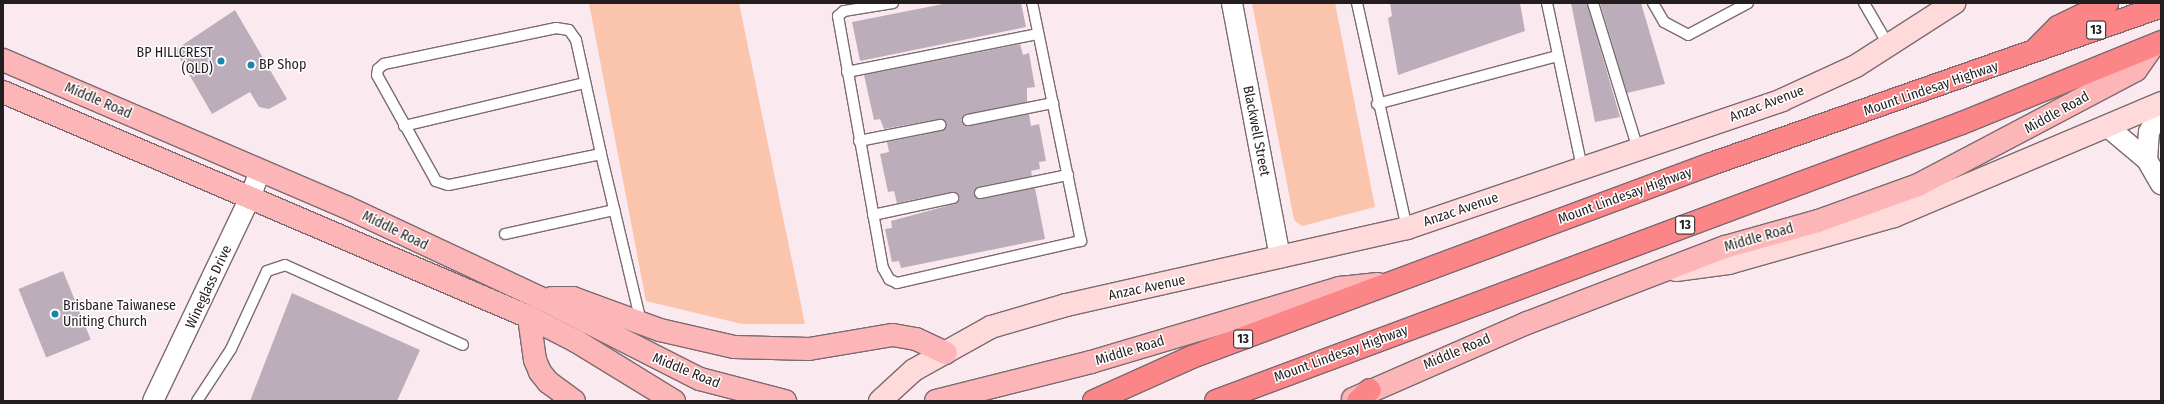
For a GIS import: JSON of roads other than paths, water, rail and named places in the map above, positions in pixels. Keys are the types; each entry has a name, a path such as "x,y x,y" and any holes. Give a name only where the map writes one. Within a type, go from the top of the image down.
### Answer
{"highway":[{"path":"2030,54 2058,27 2107,3"},
{"name":"Mount Lindesay Highway","path":"1094,401 1192,357 1712,164 2030,54 2161,6"},
{"name":"Mount Lindesay Highway","path":"1216,401 1962,123 2157,44"}],"main road":[{"name":"Anzac Avenue","path":"880,401 914,370 991,327 1022,317 1407,228 1782,100 1890,47 1954,3"},
{"name":"Middle Road","path":"1348,401 1364,396 1527,323 1669,271 1725,247 1818,221 1926,182 2136,70 2157,44"},
{"name":"Middle Road","path":"3,60 260,171 542,299 700,379 784,401"},
{"name":"Middle Road","path":"3,92 529,317 576,341 674,401"},
{"path":"1669,271 1729,264 1894,216 2108,127 2161,103"},
{"name":"Middle Road","path":"942,400 1091,362 1340,288 1394,282"},
{"path":"542,299 573,298 641,324 699,340 771,351 843,345 893,335 916,339 946,353"},
{"path":"529,317 535,360 540,372 548,382 574,401"},
{"name":"Anzac Avenue","path":"902,401 946,353"}],"street":[{"name":"Blackwell Street","path":"1232,3 1280,258"},
{"path":"2147,160 2149,132 2161,110"},
{"path":"2108,127 2147,160 2161,184"},
{"name":"Wineglass Drive","path":"153,401 250,198 260,171"}],"lane":[{"path":"893,3 844,11 838,16 883,268 889,279 897,283 1081,241 1032,3"},
{"path":"1357,3 1377,104 1407,228"},
{"path":"1547,3 1557,56 1582,168"},
{"path":"1593,3 1638,149"},
{"path":"1653,3 1664,22 1688,35 1748,3"},
{"path":"1864,3 1890,47"},
{"path":"601,154 448,185 436,181 428,171 376,75 384,64 556,28 569,30 576,40 641,324"},
{"path":"847,72 1038,34"},
{"path":"1377,104 1557,56"},
{"path":"404,126 585,83"},
{"path":"968,120 1053,103"},
{"path":"860,140 940,125"},
{"path":"980,193 1068,175"},
{"path":"873,215 953,198"},
{"path":"505,234 614,210"},
{"path":"197,401 231,349 267,271 284,265 463,345"}],"place":[{"name":"BP HILLCREST (QLD)","path":"221,61"},
{"name":"BP Shop","path":"251,65"},
{"name":"Brisbane Taiwanese Uniting Church","path":"55,314"}]}
